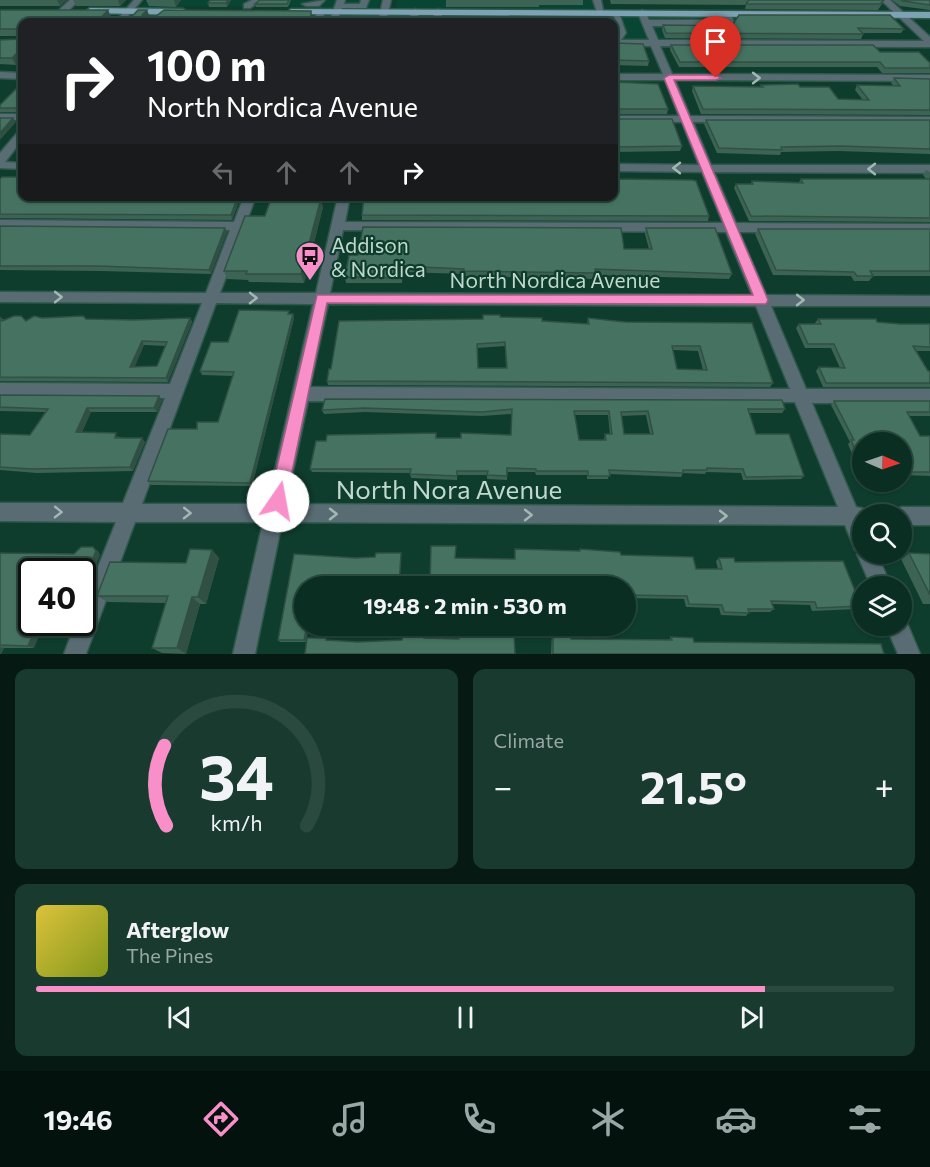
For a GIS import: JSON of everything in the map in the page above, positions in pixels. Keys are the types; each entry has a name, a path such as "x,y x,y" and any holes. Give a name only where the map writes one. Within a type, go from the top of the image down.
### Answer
{"main road":[{"path":"279,12 304,6 321,12 340,4 363,6 384,12 438,12 456,18 544,13 615,13 644,18"},
{"path":"246,6 256,12"},
{"path":"53,11 74,11"},
{"path":"85,11 190,12"},
{"path":"727,14 930,15"}],"street":[{"path":"63,11 75,0"},
{"path":"123,18 138,0"},
{"path":"246,6 258,0"},
{"path":"304,6 320,4 321,0"},
{"path":"383,18 387,0"},
{"path":"597,0 602,13"},
{"path":"885,0 930,43"},
{"path":"335,18 340,4"},
{"path":"158,18 165,12"},
{"path":"319,18 321,12"},
{"path":"414,18 415,12"},
{"path":"437,18 438,12"},
{"path":"615,13 617,18"},
{"path":"727,14 730,23 644,18 801,395 852,505"},
{"path":"618,22 622,33 618,39"},
{"path":"618,41 930,43"},
{"path":"0,75 18,76"},
{"path":"618,77 930,78"},
{"path":"0,117 18,117"},
{"path":"618,119 930,120"},
{"path":"0,160 18,140"},
{"path":"0,165 18,166"},
{"path":"618,168 930,169"},
{"path":"75,654 248,201"},
{"path":"244,654 343,201"},
{"path":"0,224 239,226"},
{"path":"338,226 930,228"},
{"name":"North Nordica Avenue","path":"0,297 930,301"},
{"path":"0,390 176,391"},
{"path":"301,394 930,396"},
{"name":"North Nora Avenue","path":"0,512 852,516"},
{"path":"912,516 930,516"},
{"path":"901,636 909,654"}],"shaded area":[{"path":"148,0 380,0 375,18 322,18 326,7 185,6 176,18 132,18"},
{"path":"397,0 593,0 596,9 396,8"},
{"path":"394,16 749,17 766,42 618,42 618,18 393,18"}],"building":[{"path":"210,0 228,0 226,3 208,3"},
{"path":"260,0 289,0 287,4 255,4"},
{"path":"749,0 884,0 880,4 746,4"},
{"path":"901,0 930,0 930,5 903,1"},
{"path":"0,10 108,10 101,18 18,18 18,29 0,29"},
{"path":"138,10 147,10 142,15 144,18 131,18"},
{"path":"164,10 311,11 311,17 144,18 155,17"},
{"path":"739,15 890,15 904,29 858,28 863,34 666,33 663,25 732,26"},
{"path":"18,39 18,52 12,58 0,58 0,40"},
{"path":"618,43 643,44 649,61 618,60"},
{"path":"671,45 873,45 880,52 919,52 930,63 930,68 885,68 880,62 680,62"},
{"path":"894,78 930,79 930,110 703,109 693,86 763,87 761,85 798,84 800,87 829,87 838,99 869,100 857,85 900,86"},
{"path":"618,82 658,84 668,109 618,109"},
{"path":"18,87 17,108 0,108 0,105"},
{"path":"0,118 13,118 0,133"},
{"path":"618,119 672,119 682,146 618,147"},
{"path":"706,120 930,120 930,149 841,146 781,147 782,150 719,148"},
{"path":"18,177 18,201 236,201 231,215 0,214 0,179"},
{"path":"618,179 696,181 709,216 362,215 363,201 618,201"},
{"path":"801,179 930,179 930,218 751,216 736,184 753,184 752,181 803,183"},
{"path":"270,201 320,201 301,274 246,274 247,271 224,271 245,216 265,216"},
{"path":"0,226 225,228 209,270 98,266 0,266"},
{"path":"363,227 621,228 624,249 652,249 646,228 715,228 732,274 595,269 596,273 464,271 464,269 402,266 401,278 345,277 349,255 358,255"},
{"path":"758,229 930,229 930,271 870,271 873,276 857,276 854,272 776,270"},
{"path":"239,310 289,311 288,314 293,314 250,483 148,481 168,429 197,429 197,422 218,422 234,372 200,371 211,342 228,342"},
{"path":"483,315 500,315 500,317 542,318 542,321 589,324 588,318 625,322 752,323 773,383 327,381 339,321 483,319","holes":["505,342 507,368 478,368 477,344","672,346 700,346 707,370 677,369"]},
{"path":"14,316 21,316 26,321 34,316 42,318 83,316 86,319 134,320 190,318 166,378 0,377 0,317 2,321","holes":["142,341 167,342 157,366 130,367"]},
{"path":"818,319 876,319 877,322 930,324 930,347 913,346 930,371 930,383 826,383 819,367 845,368 834,344 808,344 799,324 821,324"},
{"path":"0,395 159,396 154,408 87,408 76,432 116,433 115,438 142,438 130,467 32,469 0,467 0,434 30,435 48,409 0,407"},
{"path":"325,399 782,400 785,409 748,409 756,434 789,434 804,476 746,477 743,469 707,468 707,470 683,470 683,473 609,470 610,476 588,476 588,471 536,471 536,469 507,468 507,476 487,475 488,471 457,471 457,476 410,474 411,469 310,469 316,441 326,441 327,435 436,433 436,438 461,438 461,433 511,435 512,409 482,412 364,408 322,410","holes":["574,411 609,411 612,434 605,434 606,440 579,440","648,411 653,434 624,434 621,412"]},
{"path":"834,401 930,401 930,412 907,412 920,436 930,436 930,472 912,472 912,432 852,432 852,436"},
{"path":"431,546 456,546 455,558 515,559 515,549 580,551 580,549 620,552 621,555 693,557 696,569 722,569 719,558 734,558 735,562 843,561 852,584 852,606 817,608 815,602 771,601 774,609 748,609 749,613 724,612 722,605 689,604 687,596 636,595 636,576 430,576"},
{"path":"81,547 93,547 96,551 93,558 18,558 18,636 32,636 28,646 0,645 0,553 74,554"},
{"path":"190,549 212,550 198,597 192,597 177,648 152,648 168,596 97,596 110,562 186,563"},
{"path":"376,553 401,553 400,576 294,576 294,636 305,636 304,640 278,640 294,554 375,557"},
{"path":"912,553 930,554 930,595 912,559"},
{"path":"402,636 459,639 459,636 514,636 515,654 305,654 307,638 358,642 402,640"},
{"path":"553,636 571,636 571,639 672,640 671,637 693,638 694,642 881,644 884,654 553,654"}],"place":[{"name":"Addison & Nordica","path":"310,282"}],"route":[{"path":"278,501 322,299 761,300 669,78 716,78"}]}
